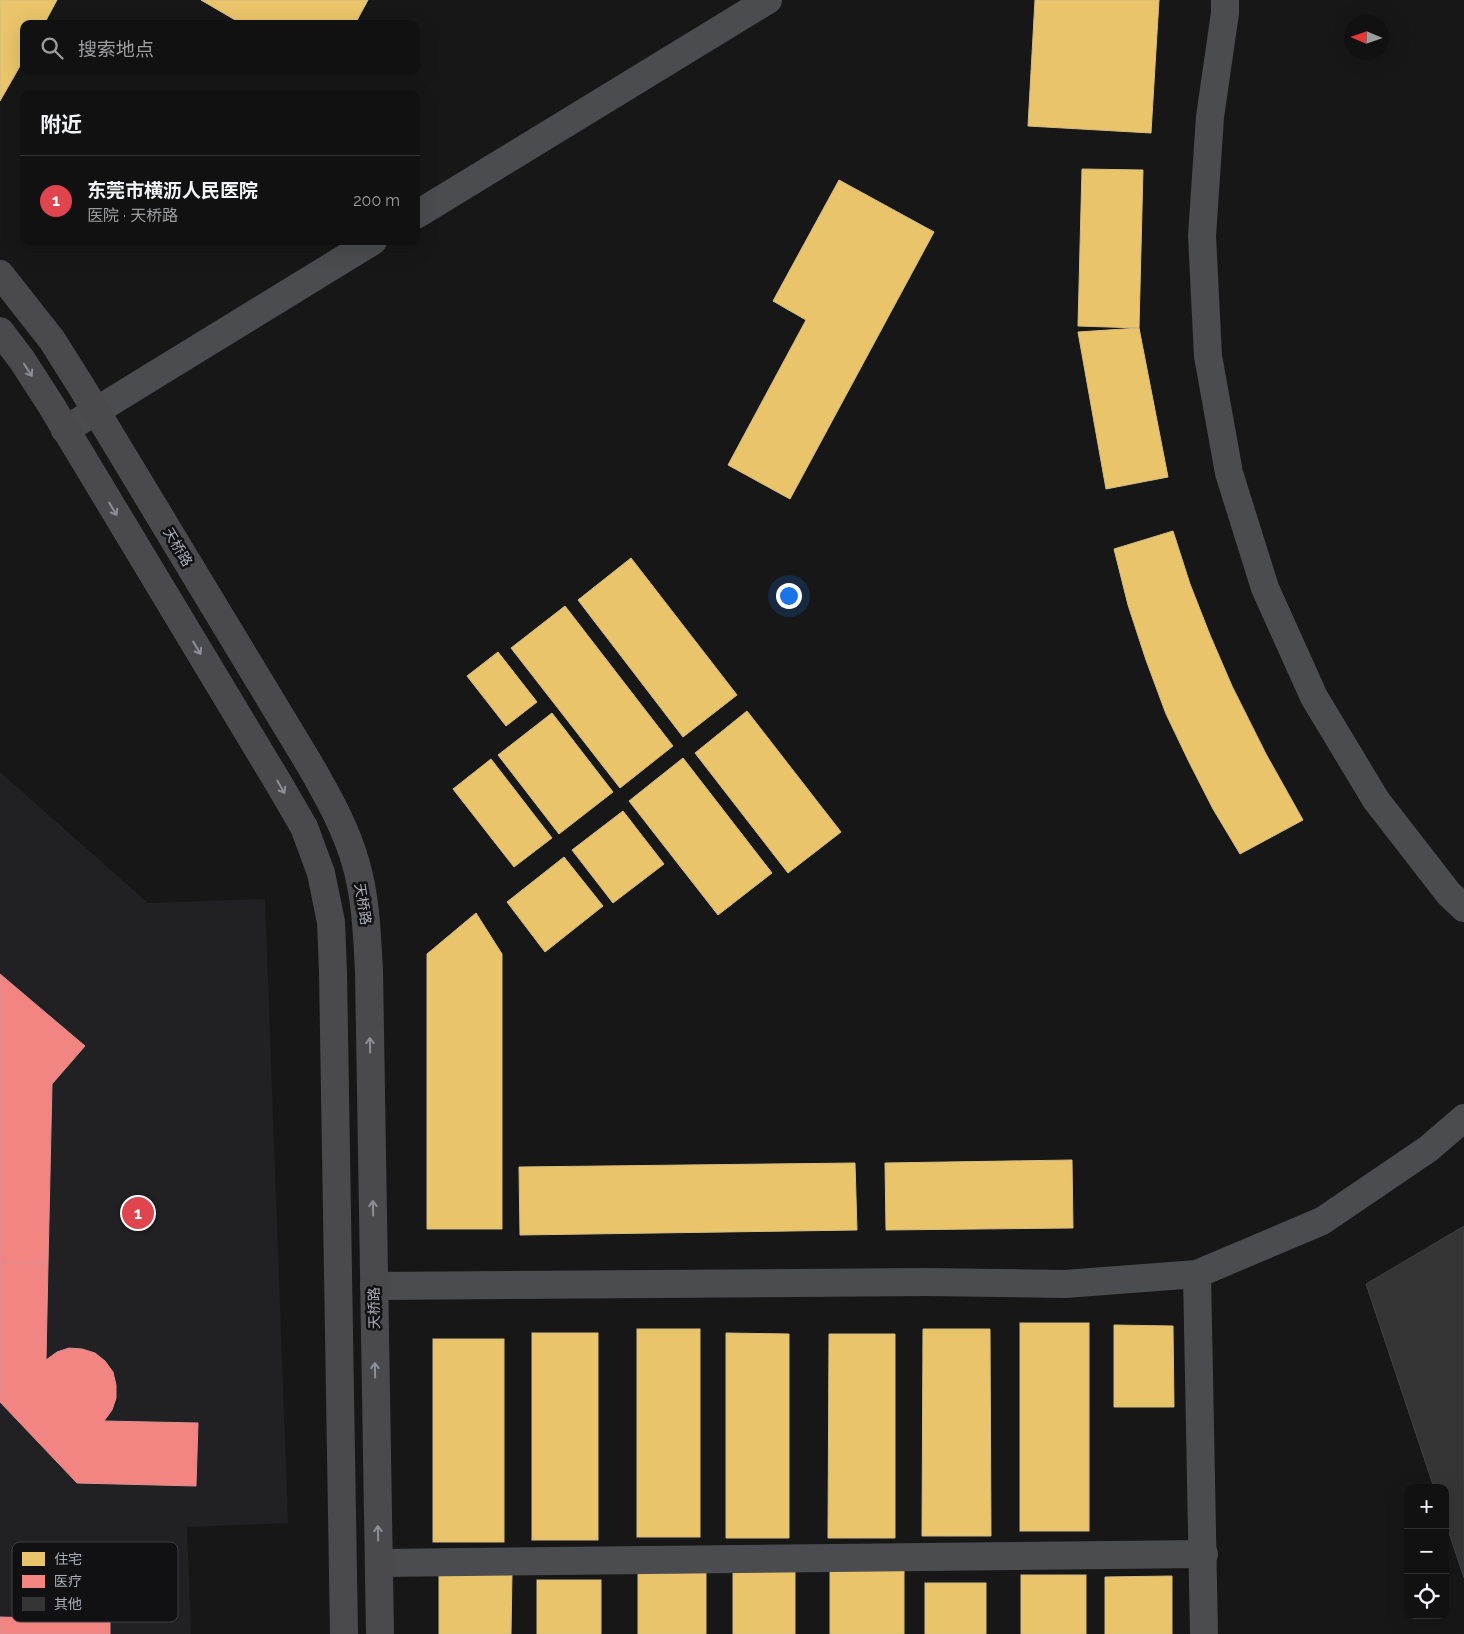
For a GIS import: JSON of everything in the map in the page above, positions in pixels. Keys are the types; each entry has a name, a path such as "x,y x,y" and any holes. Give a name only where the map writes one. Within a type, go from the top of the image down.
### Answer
{"main road":[{"name":"天桥路","path":"0,274 52,340 310,765 336,812 356,864 366,918 369,971 380,1634"},
{"path":"0,331 22,360 279,784 304,827 321,873 331,922 333,972 344,1634"}],"street":[{"path":"420,213 768,0"},
{"path":"1227,4 1210,117 1202,236 1208,356 1230,474 1265,588 1314,697 1376,800 1450,894 1464,908"},
{"path":"65,430 366,245"},
{"path":"374,1286 916,1282 1065,1284 1196,1274 1322,1221 1428,1149 1464,1118"},
{"path":"1196,1274 1204,1554 1204,1634"},
{"path":"379,1563 1204,1554"}],"shaded area":[{"path":"0,772 148,903 265,899 288,1523 187,1527 191,1634 0,1634"}],"building: 住宅":[{"path":"0,0 57,0 46,20 20,20 20,66 0,101"},
{"path":"201,0 368,0 357,20 235,20"},
{"path":"1035,0 1159,0 1151,133 1028,126"},
{"path":"1082,169 1143,170 1139,328 1078,326"},
{"path":"839,180 934,232 790,499 728,465 806,320 773,301"},
{"path":"1139,328 1168,477 1106,489 1078,332"},
{"path":"1173,531 1190,584 1232,686 1266,754 1303,820 1240,854 1213,809 1166,714 1128,605 1114,549"},
{"path":"631,558 737,695 683,737 578,600"},
{"path":"565,606 673,746 620,788 511,648"},
{"path":"498,652 537,702 506,726 467,676"},
{"path":"747,711 841,832 788,873 695,753"},
{"path":"552,713 613,792 559,834 498,755"},
{"path":"683,758 772,873 718,915 629,801"},
{"path":"491,759 552,838 514,867 453,789"},
{"path":"623,811 664,864 613,903 572,850"},
{"path":"564,857 603,906 545,952 507,902"},
{"path":"476,913 502,954 502,1229 427,1229 427,954"},
{"path":"1072,1160 1073,1228 886,1230 885,1163"},
{"path":"855,1163 857,1230 520,1235 519,1167"},
{"path":"1020,1323 1089,1323 1089,1531 1020,1531"},
{"path":"1114,1325 1173,1326 1174,1407 1114,1407"},
{"path":"637,1329 700,1329 700,1537 637,1537"},
{"path":"923,1329 990,1329 991,1536 922,1536"},
{"path":"532,1333 598,1333 598,1540 532,1540"},
{"path":"726,1333 789,1334 789,1538 726,1538"},
{"path":"829,1334 895,1334 895,1538 828,1538"},
{"path":"433,1339 504,1339 504,1542 433,1542"},
{"path":"733,1569 795,1569 795,1634 733,1634"},
{"path":"638,1570 706,1571 706,1634 638,1634"},
{"path":"830,1570 904,1570 904,1634 830,1634"},
{"path":"439,1573 512,1573 511,1634 439,1634"},
{"path":"1021,1575 1086,1575 1086,1634 1021,1634"},
{"path":"1172,1576 1172,1634 1105,1634 1105,1577"},
{"path":"537,1580 601,1580 601,1634 537,1634"},
{"path":"925,1583 986,1583 986,1634 925,1634"}],"building: 医疗":[{"path":"0,974 85,1046 52,1084 48,1264 0,1263"},
{"path":"0,1263 48,1264 46,1360 57,1352 69,1348 95,1353 105,1361 113,1372 116,1398 112,1410 104,1421 198,1423 196,1486 77,1483 0,1402"},
{"path":"0,1617 12,1617 12,1622 110,1622 110,1634 0,1634"}],"building: 其他":[{"path":"1464,1226 1464,1578 1449,1533 1449,1484 1433,1484 1366,1284"}],"place":[{"name":"东莞市横沥人民医院","path":"138,1213"}]}
